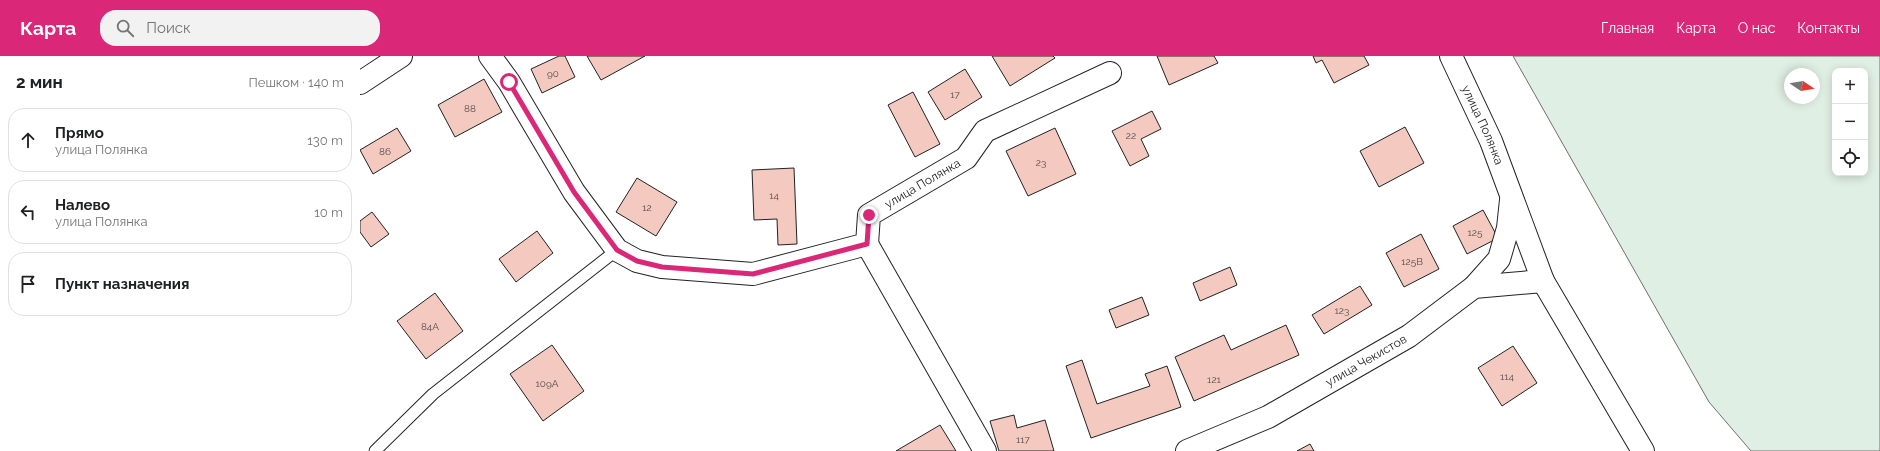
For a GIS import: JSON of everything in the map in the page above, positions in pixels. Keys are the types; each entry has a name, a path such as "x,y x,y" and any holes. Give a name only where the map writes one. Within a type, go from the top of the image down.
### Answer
{"street":[{"path":"366,77 401,56"},
{"path":"490,56 509,82 574,192 617,250 637,261 662,267 753,274 867,244 985,451"},
{"name":"улица Полянка","path":"1451,56 1491,141 1543,281 1643,451"},
{"name":"улица Полянка","path":"867,244 869,215 966,158 985,131 1110,73"},
{"name":"улица Чекистов","path":"1187,451 1268,417 1409,336 1474,287 1499,259 1508,228 1511,195"},
{"path":"1474,287 1543,281"}],"lane":[{"path":"374,451 433,394 617,250"}],"green space":[{"path":"1513,56 1880,56 1880,451 1751,451 1709,402"}],"building":[{"path":"559,56 565,56 575,77 542,93 531,69"},
{"path":"587,56 645,56 601,80"},
{"path":"992,56 1053,56 1055,58 1010,86"},
{"path":"1157,56 1214,56 1218,63 1169,85"},
{"path":"1313,56 1364,56 1369,65 1334,83 1322,60 1316,63"},
{"path":"965,69 982,97 945,120 928,92"},
{"path":"484,79 502,112 455,137 438,105"},
{"path":"913,92 940,144 915,157 888,105"},
{"path":"1152,111 1161,129 1141,139 1149,156 1130,166 1112,131"},
{"path":"1405,127 1424,163 1379,187 1360,151"},
{"path":"397,128 411,151 373,174 360,150"},
{"path":"1055,128 1076,174 1028,196 1006,151"},
{"path":"794,168 797,244 778,245 777,219 754,220 752,170"},
{"path":"637,178 677,202 656,236 616,212"},
{"path":"1483,210 1498,238 1467,254 1453,226"},
{"path":"372,212 389,234 371,247 360,232 360,221"},
{"path":"537,231 553,253 516,282 499,259"},
{"path":"1421,234 1439,269 1404,287 1386,253"},
{"path":"1230,267 1237,285 1200,301 1193,283"},
{"path":"1360,286 1372,305 1324,334 1312,315"},
{"path":"435,293 463,331 426,359 397,321"},
{"path":"1142,297 1149,315 1116,328 1109,310"},
{"path":"1286,325 1299,355 1194,401 1175,357 1224,335 1231,350"},
{"path":"552,345 584,391 543,421 510,374"},
{"path":"1513,346 1537,383 1502,406 1478,368"},
{"path":"1082,360 1097,404 1150,386 1145,374 1167,366 1181,407 1091,438 1066,366"},
{"path":"1014,415 1017,428 1045,420 1054,451 999,451 990,421"},
{"path":"940,425 956,451 896,451"},
{"path":"1310,444 1314,451 1297,451"}],"route":[{"path":"509,82 574,192 617,250 637,261 662,267 753,274 867,244 869,215"}]}
